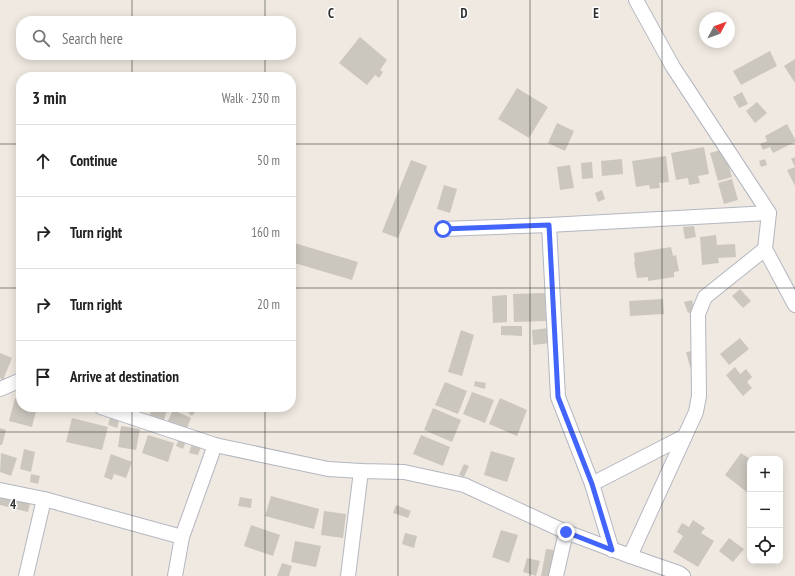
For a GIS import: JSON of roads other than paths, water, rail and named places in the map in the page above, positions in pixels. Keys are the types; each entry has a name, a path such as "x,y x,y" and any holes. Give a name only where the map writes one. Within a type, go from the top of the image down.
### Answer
{"street":[{"path":"636,0 673,67 770,213 765,249 795,305"},
{"path":"443,229 770,213"},
{"path":"549,225 558,397 592,484 612,550"},
{"path":"630,556 696,412 700,396 698,314 705,297 765,249"},
{"path":"0,389 16,382"},
{"path":"116,412 215,445 328,469 404,472 464,484 566,532 680,575"},
{"path":"592,484 685,436"},
{"path":"175,576 182,537 215,445"},
{"path":"348,576 361,471"},
{"path":"0,490 44,499 182,537"},
{"path":"26,576 44,499"},
{"path":"556,576 566,532"}]}
